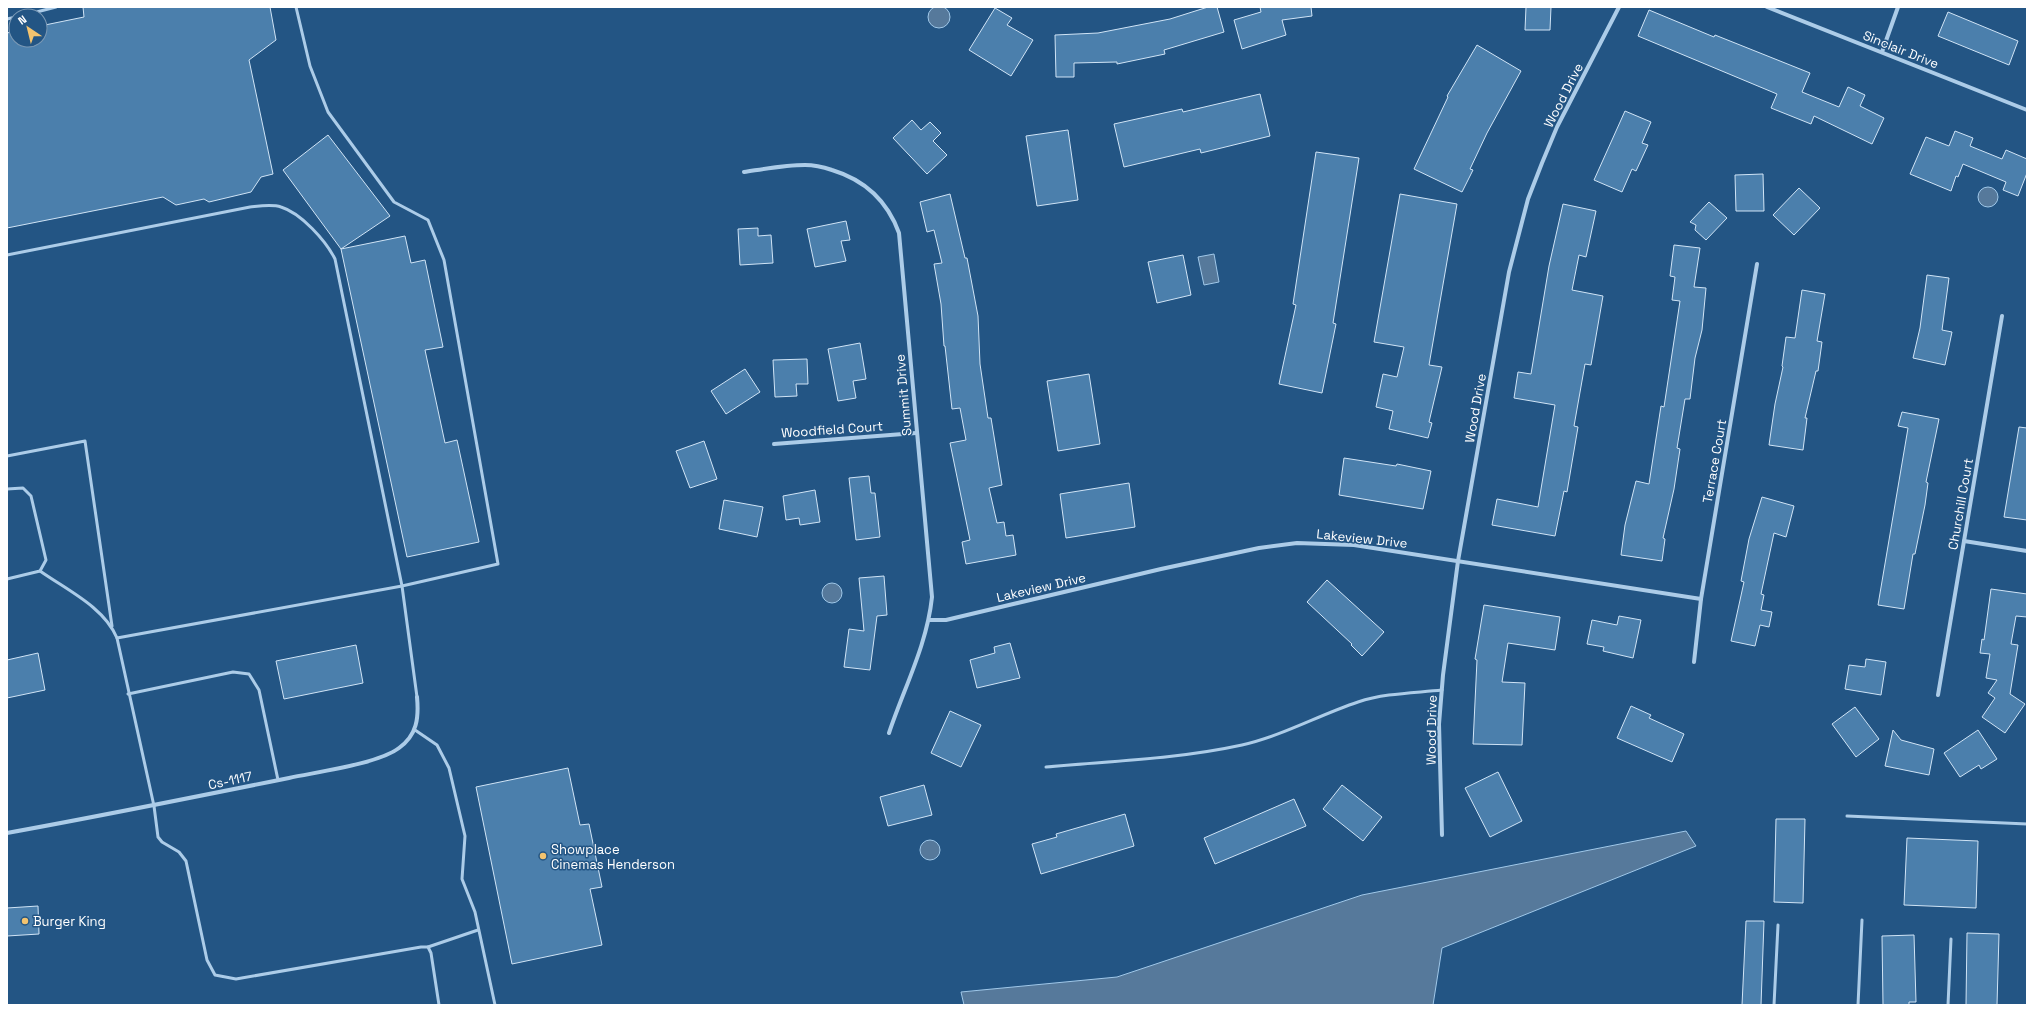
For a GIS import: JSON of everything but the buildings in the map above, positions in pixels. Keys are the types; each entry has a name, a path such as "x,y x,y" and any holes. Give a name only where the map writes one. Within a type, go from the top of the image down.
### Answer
{"street":[{"name":"Wood Drive","path":"1442,835 1439,724 1442,690 1458,561 1509,272 1528,199 1557,127 1619,7"},
{"name":"Sinclair Drive","path":"1767,7 2027,110"},
{"path":"1882,52 1898,7"},
{"name":"Summit Drive","path":"744,172 800,165 819,166 846,174 861,182 876,194 889,210 899,232 916,433 931,582 930,620 921,649 889,732"},
{"name":"Terrace Court","path":"1694,662 1701,598 1758,264"},
{"name":"Churchill Court","path":"1938,695 2002,316"},
{"name":"Woodfield Court","path":"774,444 916,433"},
{"path":"1964,541 2027,551"},
{"name":"Lakeview Drive","path":"930,620 946,620 1184,564 1259,548 1297,543 1354,545 1701,598"},
{"name":"Cs-1117","path":"7,833 154,806 383,756 398,749 408,740 415,730 419,712 417,698"}],"lane":[{"path":"117,638 402,586 498,564 444,260 428,220 394,202 328,112 310,66 296,7"},
{"path":"7,255 250,207 282,207 297,216 329,247 335,259 402,586 417,698"},
{"path":"7,456 85,441 112,626 117,638 128,694 154,806 158,837 162,842 179,852 186,861 207,960 215,975 236,979 421,946 428,947 478,930"},
{"path":"7,490 23,488 31,496 46,560 40,571 7,579"},
{"path":"40,571 95,609 112,626"},
{"path":"128,694 233,672 249,674 259,690 278,780"},
{"path":"1046,766 1196,753 1243,744 1284,731 1360,701 1397,694 1442,690"},
{"path":"415,730 437,745 449,768 465,836 462,879 474,912 494,1005"},
{"path":"1847,816 2027,824"},
{"path":"1858,1005 1862,920"},
{"path":"1774,1005 1778,925"},
{"path":"1948,1005 1951,940"},
{"path":"428,947 431,953 439,1005"}],"water":[{"path":"935,6 943,6 950,13 950,21 943,28 935,28 928,21 928,13"},
{"path":"1988,187 1995,190 1998,197 1995,204 1988,207 1981,204 1978,197 1981,190"},
{"path":"1214,254 1219,282 1204,285 1198,257"},
{"path":"832,583 839,586 842,593 839,600 832,603 825,600 822,593 825,586"},
{"path":"1686,831 1696,846 1442,948 1433,1005 964,1005 961,992 1117,977 1362,895"},
{"path":"930,840 937,843 940,850 937,857 930,860 923,857 920,850 923,843"}],"place":[{"name":"Showplace Cinemas Henderson","path":"543,856"},
{"name":"Burger King","path":"25,921"}]}
